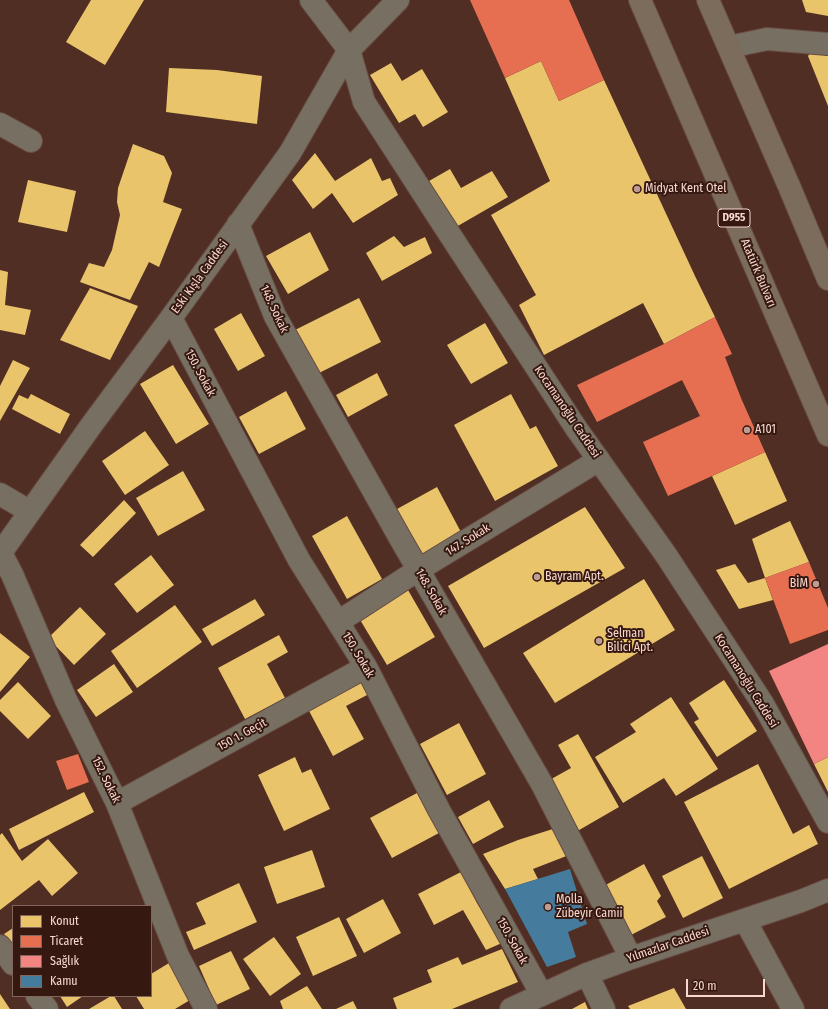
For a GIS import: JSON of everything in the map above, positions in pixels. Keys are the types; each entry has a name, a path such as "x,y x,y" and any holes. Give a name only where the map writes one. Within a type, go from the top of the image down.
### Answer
{"main road":[{"name":"Atatürk Bulvarı","path":"640,0 828,435"},
{"path":"708,0 828,279"}],"street":[{"name":"Kocamanoğlu Caddesi","path":"311,0 349,50 364,102 576,428 666,554 763,704 828,822"},
{"name":"Eski Kışla Caddesi","path":"0,553 290,153 349,50 398,0"},
{"path":"728,47 767,40 828,44"},
{"path":"0,124 31,141"},
{"name":"148. Sokak","path":"238,224 275,316 418,570 542,784 631,958"},
{"name":"150. Sokak","path":"171,318 298,560 366,667 439,810 542,995"},
{"name":"147. Sokak","path":"338,622 418,570 599,460"},
{"path":"0,494 29,511"},
{"name":"152. Sokak","path":"0,553 12,574 66,700 117,803 178,956 206,1009"},
{"name":"150 1. Geçit","path":"117,803 366,667"},
{"name":"Yılmazlar Caddesi","path":"511,1009 587,974 801,901 828,890"},
{"path":"745,920 793,1009"},
{"path":"0,946 12,963"},
{"path":"587,974 604,1009"},
{"path":"38,997 47,1009"}],"building: Konut":[{"path":"91,0 144,0 105,65 66,42"},
{"path":"802,0 828,0 828,16 806,12"},
{"path":"811,52 828,56 828,106 808,56"},
{"path":"541,61 559,101 604,80 715,317 664,344 643,303 544,355 519,305 536,295 491,215 550,181 505,78"},
{"path":"391,63 402,81 422,69 448,112 423,127 415,114 399,123 370,75"},
{"path":"169,68 217,70 262,76 257,124 166,112"},
{"path":"133,144 164,156 172,173 163,202 182,209 159,267 149,262 130,300 80,282 89,263 104,267 112,250 120,215 117,202 118,188"},
{"path":"315,153 335,181 371,158 382,181 390,178 398,195 353,223 332,193 313,209 292,180"},
{"path":"450,169 461,188 492,171 508,197 456,227 429,181"},
{"path":"28,180 76,191 67,232 18,222"},
{"path":"310,232 329,270 288,294 266,256"},
{"path":"394,236 404,247 425,237 432,253 382,281 366,253"},
{"path":"0,270 8,272 5,305 31,310 25,335 0,330"},
{"path":"90,288 138,306 110,360 60,340"},
{"path":"359,298 381,342 317,374 295,330"},
{"path":"241,313 265,356 238,371 214,329"},
{"path":"485,323 508,363 471,384 447,345"},
{"path":"13,360 30,368 0,421 0,386"},
{"path":"173,365 209,424 176,444 140,384"},
{"path":"377,373 388,395 348,417 336,395"},
{"path":"286,391 306,429 259,454 239,417"},
{"path":"31,394 70,414 60,434 12,409 19,395 28,399"},
{"path":"511,394 530,429 536,426 558,466 495,501 454,425"},
{"path":"145,431 169,465 125,495 102,461"},
{"path":"765,452 787,501 735,525 712,476"},
{"path":"183,471 205,510 158,536 136,498"},
{"path":"437,487 462,534 422,556 397,509"},
{"path":"124,500 136,513 93,557 80,545"},
{"name":"Bayram Apt.","path":"585,507 625,568 484,648 448,586"},
{"path":"347,516 382,579 347,599 312,536"},
{"path":"790,521 809,562 765,578 752,539"},
{"path":"151,555 174,585 137,613 114,584"},
{"path":"735,564 748,583 765,578 773,600 739,609 716,570"},
{"name":"Selman Bilici Apt.","path":"644,579 675,630 555,703 523,653"},
{"path":"408,590 435,637 387,665 359,618"},
{"path":"255,599 265,615 212,646 202,629"},
{"path":"175,605 202,642 137,688 111,651"},
{"path":"80,607 106,634 74,665 48,638"},
{"path":"0,633 30,657 0,692"},
{"path":"279,635 288,652 267,664 285,698 245,719 218,668"},
{"path":"114,664 133,692 96,717 77,690"},
{"path":"362,680 369,694 346,706 364,739 333,756 308,709"},
{"path":"724,680 757,731 717,757 694,722 699,719 689,703"},
{"path":"18,682 51,716 28,739 0,711 0,700"},
{"path":"671,697 718,769 676,796 664,778 623,803 595,757 636,732 630,724"},
{"path":"459,723 486,774 447,795 420,744"},
{"path":"578,734 619,807 574,833 546,782 571,768 558,745"},
{"path":"295,757 302,773 311,769 330,809 284,831 258,775"},
{"path":"828,757 828,792 814,764"},
{"path":"758,764 793,834 809,825 818,844 729,889 684,802"},
{"path":"84,792 94,812 19,850 9,829"},
{"path":"417,793 439,833 392,858 370,818"},
{"path":"489,800 504,827 473,844 458,817"},
{"path":"556,828 569,855 533,869 538,879 505,889 483,854 518,840"},
{"path":"2,833 22,861 48,839 78,873 52,896 39,880 0,910 0,835"},
{"path":"312,850 325,887 277,904 264,867"},
{"path":"702,856 723,898 683,918 662,876"},
{"path":"644,864 661,896 657,901 666,917 629,936 602,887"},
{"path":"461,872 477,903 502,943 486,950 463,910 434,925 418,894"},
{"path":"239,883 257,922 194,950 186,932 206,924 196,903"},
{"path":"383,899 401,933 364,953 346,919"},
{"path":"339,917 357,956 313,976 296,937"},
{"path":"12,929 12,946 4,934"},
{"path":"274,937 301,974 270,996 243,959"},
{"path":"502,949 518,982 452,1009 397,1009 393,998 432,982 427,970 458,957 462,965"},
{"path":"231,951 250,989 216,1005 199,966"},
{"path":"169,963 190,1000 175,1009 144,1009 137,997 152,997 152,973"},
{"path":"307,986 322,1009 283,1009 280,1001"},
{"path":"674,988 686,1009 630,1009 628,1006"},
{"path":"0,994 10,1009 0,1009"},
{"path":"61,997 82,997 67,1007"},
{"path":"109,997 115,997 122,1009 89,1009"},
{"path":"353,1001 357,1009 336,1009"},
{"path":"585,1002 588,1009 572,1009"}],"building: Ticaret":[{"path":"470,0 569,0 604,80 559,101 541,61 505,78"},
{"path":"715,317 732,354 725,357 765,452 668,496 643,442 700,416 682,380 597,422 577,385 664,344"},
{"path":"809,562 828,608 828,630 790,644 765,578"},
{"path":"78,754 89,782 67,790 56,761"}],"building: Sağlık":[{"path":"828,644 828,757 814,764 769,671"}],"building: Kamu":[{"name":"Molla Zübeyir Camii","path":"570,869 587,924 568,932 576,957 547,967 505,889"}],"place":[{"name":"Midyat Kent Otel","path":"637,189"},
{"name":"A101","path":"747,430"},
{"name":"Bayram Apt.","path":"537,577"},
{"name":"BİM","path":"816,584"},
{"name":"Selman Bilici Apt.","path":"599,641"},
{"name":"Molla Zübeyir Camii","path":"548,907"}]}
